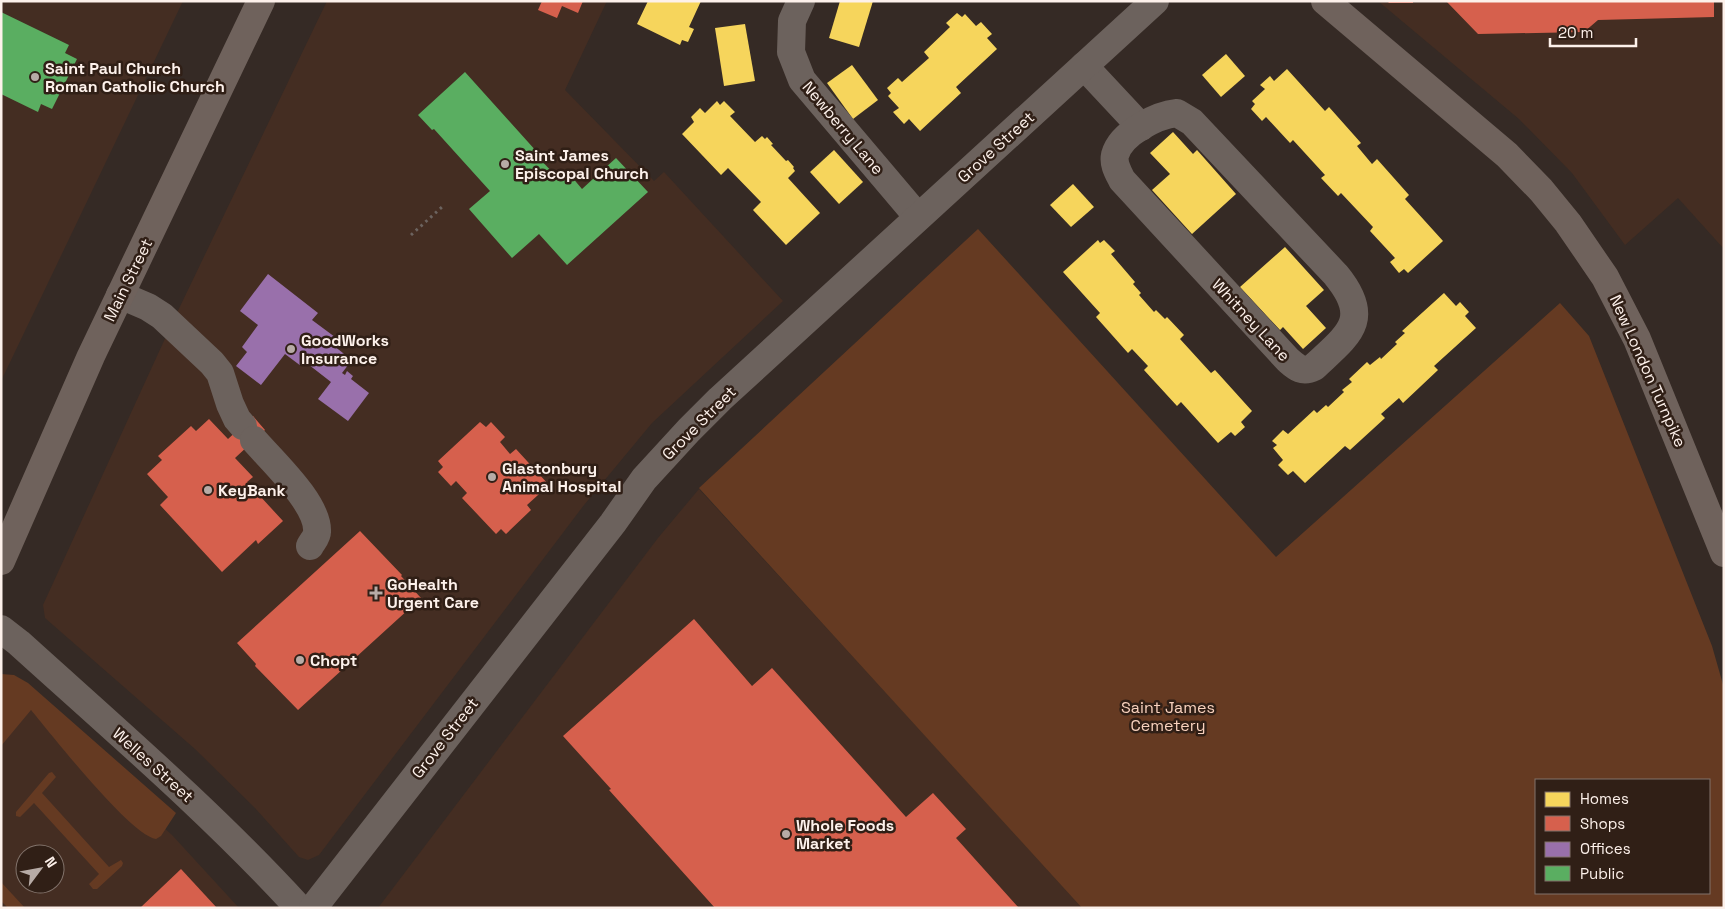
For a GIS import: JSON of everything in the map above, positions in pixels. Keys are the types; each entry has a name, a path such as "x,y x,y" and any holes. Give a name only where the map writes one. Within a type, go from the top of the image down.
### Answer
{"main road":[{"name":"Main Street","path":"1,561 91,356 261,1"},
{"name":"New London Turnpike","path":"1325,1 1507,156 1555,205 1577,234 1605,277 1637,339 1724,553"}],"street":[{"name":"Newberry Lane","path":"800,1 792,21 791,52 802,80 918,217"},
{"name":"Grove Street","path":"313,908 613,523 644,479 688,430 1154,1"},
{"path":"1084,66 1140,127"},
{"name":"Whitney Lane","path":"1177,113 1192,122 1346,286 1352,296 1354,306 1351,331 1314,368 1302,370 1288,360 1122,180 1117,171 1115,156 1121,143 1140,127 1158,117 1177,113"},
{"path":"120,295 148,307 162,316 212,363 220,373 237,419 306,499 314,513 317,534 310,546"},
{"name":"Welles Street","path":"1,629 19,643 208,815 259,864 300,908"}],"path":[{"path":"411,235 442,207"}],"shaded area":[{"path":"1,1 183,1 1,381"},
{"path":"327,1 607,1 565,90 654,181 664,172 783,301 652,423 584,505 319,855 308,860 299,857 255,808 195,749 45,618 43,605 174,319"},
{"path":"1378,1 1724,1 1724,249 1678,198 1625,245 1572,173 1519,119"},
{"path":"699,489 1082,908 378,908 658,538"},
{"path":"6,688 172,835 239,908 1,908 1,697"}],"green space":[{"name":"Saint James Cemetery","path":"978,229 1276,557 1560,303 1589,336 1712,646 1724,688 1724,908 1082,908 699,488"},
{"path":"1,674 14,675 28,683 176,813 161,836 156,839 144,834 129,821 73,761 31,710 1,746"},
{"path":"52,772 56,777 42,793 109,867 121,860 123,863 97,889 93,889 89,884 99,874 34,803 20,817 16,816 16,812 49,773"},
{"path":"1,882 25,908 8,908 1,901"}],"building: Homes":[{"path":"648,1 701,1 689,27 694,29 688,42 682,40 680,45 637,24"},
{"path":"840,1 873,1 859,47 829,38"},
{"path":"957,13 962,17 965,14 976,26 981,22 992,34 987,38 997,49 956,87 961,93 920,131 909,119 904,124 893,112 899,108 888,96 891,93 887,88 898,78 902,82 929,58 924,52 950,27 946,23"},
{"path":"745,24 755,81 724,86 715,28"},
{"path":"1226,54 1245,76 1221,97 1202,75"},
{"path":"852,65 878,100 853,119 827,83"},
{"path":"1287,69 1325,111 1329,107 1361,143 1357,146 1372,164 1377,159 1409,195 1405,199 1443,241 1408,273 1404,269 1399,273 1390,262 1395,258 1370,231 1373,227 1341,193 1338,196 1321,178 1325,175 1293,140 1290,143 1266,117 1262,121 1251,109 1255,104 1252,101 1265,89 1260,85 1270,76 1274,81"},
{"path":"717,101 720,105 724,101 735,112 730,116 755,142 762,136 765,139 767,137 773,144 771,145 794,167 795,171 788,178 820,213 786,245 753,210 761,202 728,168 721,175 682,134 694,122 691,117 700,108 705,113"},
{"path":"1173,132 1193,154 1197,150 1236,194 1192,234 1152,190 1170,174 1150,153"},
{"path":"834,150 863,182 839,204 810,172"},
{"path":"1073,184 1094,207 1071,227 1050,205"},
{"path":"1098,240 1100,243 1104,240 1115,251 1111,254 1135,282 1133,284 1141,293 1139,295 1154,312 1156,310 1165,319 1167,317 1184,335 1180,339 1211,373 1215,370 1252,411 1241,422 1245,427 1235,436 1231,432 1218,443 1181,402 1177,406 1144,370 1148,366 1132,349 1128,353 1096,317 1100,313 1063,272"},
{"path":"1285,247 1324,290 1306,306 1326,328 1303,349 1283,327 1280,330 1240,287"},
{"path":"1444,293 1456,306 1460,302 1469,312 1465,316 1476,328 1434,366 1438,370 1403,403 1399,398 1381,414 1385,418 1350,450 1345,446 1305,483 1293,471 1288,475 1278,465 1283,460 1273,448 1277,445 1272,441 1283,430 1288,434 1314,410 1317,413 1326,405 1328,407 1344,392 1342,390 1352,382 1349,379 1367,362 1370,365 1380,357 1381,359 1397,344 1395,342 1405,333 1402,331"}],"building: Shops":[{"path":"542,1 583,1 578,13 562,6 557,18 538,10"},
{"path":"1390,1 1413,1 1413,3 1388,3"},
{"path":"1446,1 1714,1 1714,17 1598,20 1584,32 1478,34"},
{"name":"KeyBank","path":"253,416 265,430 235,458 253,477 247,482 283,521 258,544 256,540 222,572 160,505 168,497 147,474 162,460 158,456 191,426 196,431 209,419 228,439"},
{"name":"Glastonbury Animal Hospital","path":"480,422 486,427 491,422 505,437 500,442 510,454 516,449 549,485 527,505 531,510 506,534 501,529 496,534 462,498 467,493 456,481 451,486 438,472 443,467 438,461"},
{"path":"360,531 421,598 298,710 255,666 256,664 237,643"},
{"path":"694,619 752,686 772,668 906,817 933,793 966,829 956,838 1019,908 715,908 563,736"},
{"path":"181,869 217,908 140,908"}],"building: Offices":[{"name":"GoodWorks Insurance","path":"268,274 318,313 312,320 339,340 334,346 352,360 342,373 345,375 347,371 353,376 351,379 369,393 348,421 318,399 331,382 304,361 301,366 285,354 261,385 236,366 247,352 242,347 258,325 240,311"}],"building: Public":[{"name":"Saint Paul Church Roman Catholic Church","path":"1,12 69,45 65,53 77,59 52,109 41,104 38,112 1,94"},
{"name":"Saint James Episcopal Church","path":"465,72 558,178 566,170 582,189 616,158 648,192 567,265 539,234 512,258 469,209 490,191 434,129 432,130 418,115"}],"place":[{"name":"Saint Paul Church Roman Catholic Church","path":"35,77"},
{"name":"Saint James Episcopal Church","path":"505,164"},
{"name":"GoodWorks Insurance","path":"291,349"},
{"name":"Glastonbury Animal Hospital","path":"492,477"},
{"name":"KeyBank","path":"208,490"},
{"name":"GoHealth Urgent Care","path":"376,593"},
{"name":"Chopt","path":"300,660"},
{"name":"Whole Foods Market","path":"786,834"}]}
